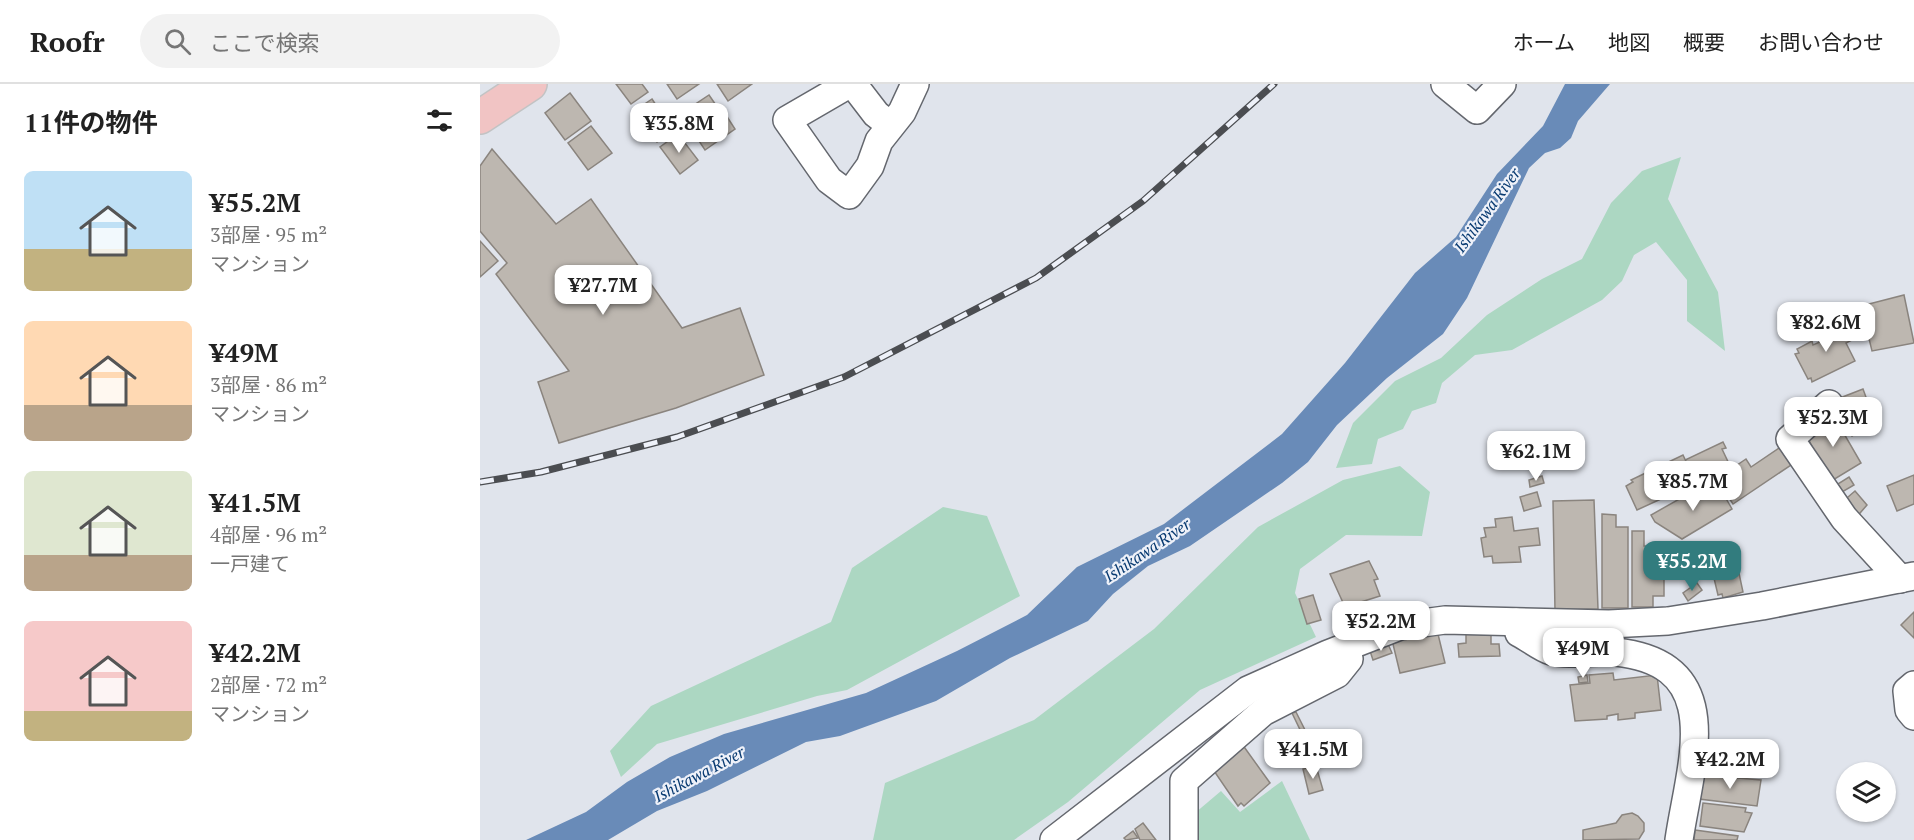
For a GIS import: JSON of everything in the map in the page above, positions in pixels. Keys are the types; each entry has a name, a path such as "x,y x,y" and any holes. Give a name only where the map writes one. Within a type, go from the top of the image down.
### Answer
{"highway":[{"path":"484,118 530,84"}],"street":[{"path":"890,125 876,114 851,84 787,120 829,180 849,195 870,166 879,141 902,112 915,84"},
{"path":"1445,84 1477,110 1502,84"},
{"path":"1829,404 1790,439 1844,518 1907,577"},
{"path":"1054,840 1248,690 1400,626 1445,620 1609,624 1668,621 1762,606 1907,577"},
{"path":"1516,622 1519,633 1552,651 1617,652 1664,668 1682,682 1692,700 1696,723 1679,840"},
{"path":"1184,840 1184,781 1263,712 1337,674 1349,659 1347,647"},
{"path":"1914,685 1907,691 1910,710 1914,716"}],"green space":[{"path":"1681,157 1668,199 1718,292 1725,351 1687,321 1687,280 1656,242 1634,255 1622,281 1602,300 1512,350 1475,355 1442,383 1436,403 1412,411 1403,429 1378,439 1372,464 1336,468 1353,423 1395,381 1441,358 1487,315 1542,279 1582,259 1611,203 1642,171"},
{"path":"1400,466 1430,492 1422,536 1346,535 1300,569 1295,593 1316,637 1200,690 1068,802 1014,840 873,840 885,783 1034,720 1154,629 1258,527 1343,480"},
{"path":"943,507 987,516 1020,596 847,690 817,696 657,744 621,777 610,751 651,706 831,622 852,568"},
{"path":"1282,781 1310,840 1196,840 1195,813 1221,791 1240,812"}],"water":[{"name":"Ishikawa River","path":"1565,84 1610,84 1578,121 1571,138 1560,148 1545,153 1529,168 1467,298 1443,334 1387,378 1337,425 1308,462 1282,483 1190,546 1148,566 1113,594 1088,621 1010,658 936,701 840,736 806,742 707,791 657,811 608,840 526,840 586,812 627,782 670,757 724,734 866,693 957,651 1027,615 1077,567 1164,524 1282,434 1345,363 1415,273 1456,237 1497,174 1543,126"}],"building":[{"path":"616,84 642,84 648,92 631,104"},
{"path":"667,84 699,84 677,99"},
{"path":"717,84 752,84 728,101"},
{"path":"570,93 591,121 565,140 545,113"},
{"path":"709,95 720,111 695,127 685,111"},
{"path":"652,99 673,131 657,142 636,110"},
{"path":"724,112 735,129 705,150 693,132"},
{"path":"591,126 612,153 588,170 568,143"},
{"path":"678,134 698,160 680,174 660,147"},
{"path":"492,149 556,224 591,199 682,328 740,308 764,375 676,408 559,443 538,382 569,371 496,274 507,263 480,231 480,166"},
{"path":"480,241 498,261 480,277"},
{"path":"1904,295 1914,343 1872,351 1861,306"},
{"path":"1843,322 1852,340 1846,343 1855,361 1812,382 1811,378 1808,379 1795,354 1799,353 1797,349 1812,341 1813,345 1820,342 1816,336"},
{"path":"1863,389 1875,422 1852,436 1833,405 1840,398"},
{"path":"1832,413 1861,463 1833,480 1822,462 1820,463 1806,434"},
{"path":"1723,442 1726,448 1722,449 1730,466 1696,483 1685,460"},
{"path":"1782,446 1794,463 1733,504 1723,489 1733,482 1727,472 1746,459 1751,467"},
{"path":"1683,455 1696,483 1637,510 1626,486 1633,482 1631,480"},
{"path":"1914,475 1914,504 1897,511 1887,486"},
{"path":"1542,476 1544,483 1530,487 1529,480"},
{"path":"1849,477 1854,485 1837,495 1833,487"},
{"path":"1717,483 1732,509 1682,539 1655,522 1651,515 1697,489 1699,493"},
{"path":"1855,491 1867,505 1854,520 1841,503"},
{"path":"1537,492 1541,506 1524,511 1520,497"},
{"path":"1594,500 1598,609 1555,610 1553,501"},
{"path":"1602,514 1616,515 1616,527 1628,527 1628,608 1602,608"},
{"path":"1512,517 1514,531 1538,528 1540,545 1519,547 1521,562 1493,563 1492,556 1484,557 1481,538 1486,537 1484,528 1496,527 1495,519"},
{"path":"1632,531 1644,531 1644,546 1664,546 1664,596 1653,596 1653,607 1632,607"},
{"path":"1369,561 1378,579 1374,580 1380,596 1345,607 1330,574"},
{"path":"1671,564 1686,564 1688,577 1671,576"},
{"path":"1737,564 1743,592 1723,598 1722,594 1718,595 1713,574 1716,574 1715,570"},
{"path":"1697,583 1702,590 1688,601 1683,593"},
{"path":"1313,595 1321,620 1307,624 1299,599"},
{"path":"1914,612 1914,638 1901,625"},
{"path":"1437,630 1445,663 1400,673 1392,640"},
{"path":"1466,631 1481,631 1481,635 1491,634 1491,644 1499,644 1500,656 1459,657 1458,644 1466,643"},
{"path":"1388,644 1392,653 1373,660 1370,651"},
{"path":"1613,673 1614,680 1657,675 1661,710 1635,713 1635,718 1618,720 1618,714 1607,716 1607,719 1575,721 1570,685 1590,683 1589,675"},
{"path":"1587,675 1588,682 1579,683 1578,677"},
{"path":"1296,712 1309,738 1305,740 1292,713"},
{"path":"1242,744 1270,783 1244,806 1241,803 1238,806 1212,768"},
{"path":"1316,766 1323,790 1309,794 1303,769"},
{"path":"1702,775 1761,780 1757,806 1699,799"},
{"path":"1703,803 1746,808 1745,812 1752,813 1744,832 1700,826"},
{"path":"1632,813 1644,823 1644,831 1639,839 1583,840 1583,830 1616,823 1622,815"},
{"path":"1143,823 1156,840 1140,840 1135,829"},
{"path":"1695,830 1738,836 1737,840 1694,840"},
{"path":"1133,831 1138,838 1126,840 1124,838"}],"railway":[{"path":"480,482 541,472 677,437 844,377 1036,278 1143,201 1274,84"}]}
